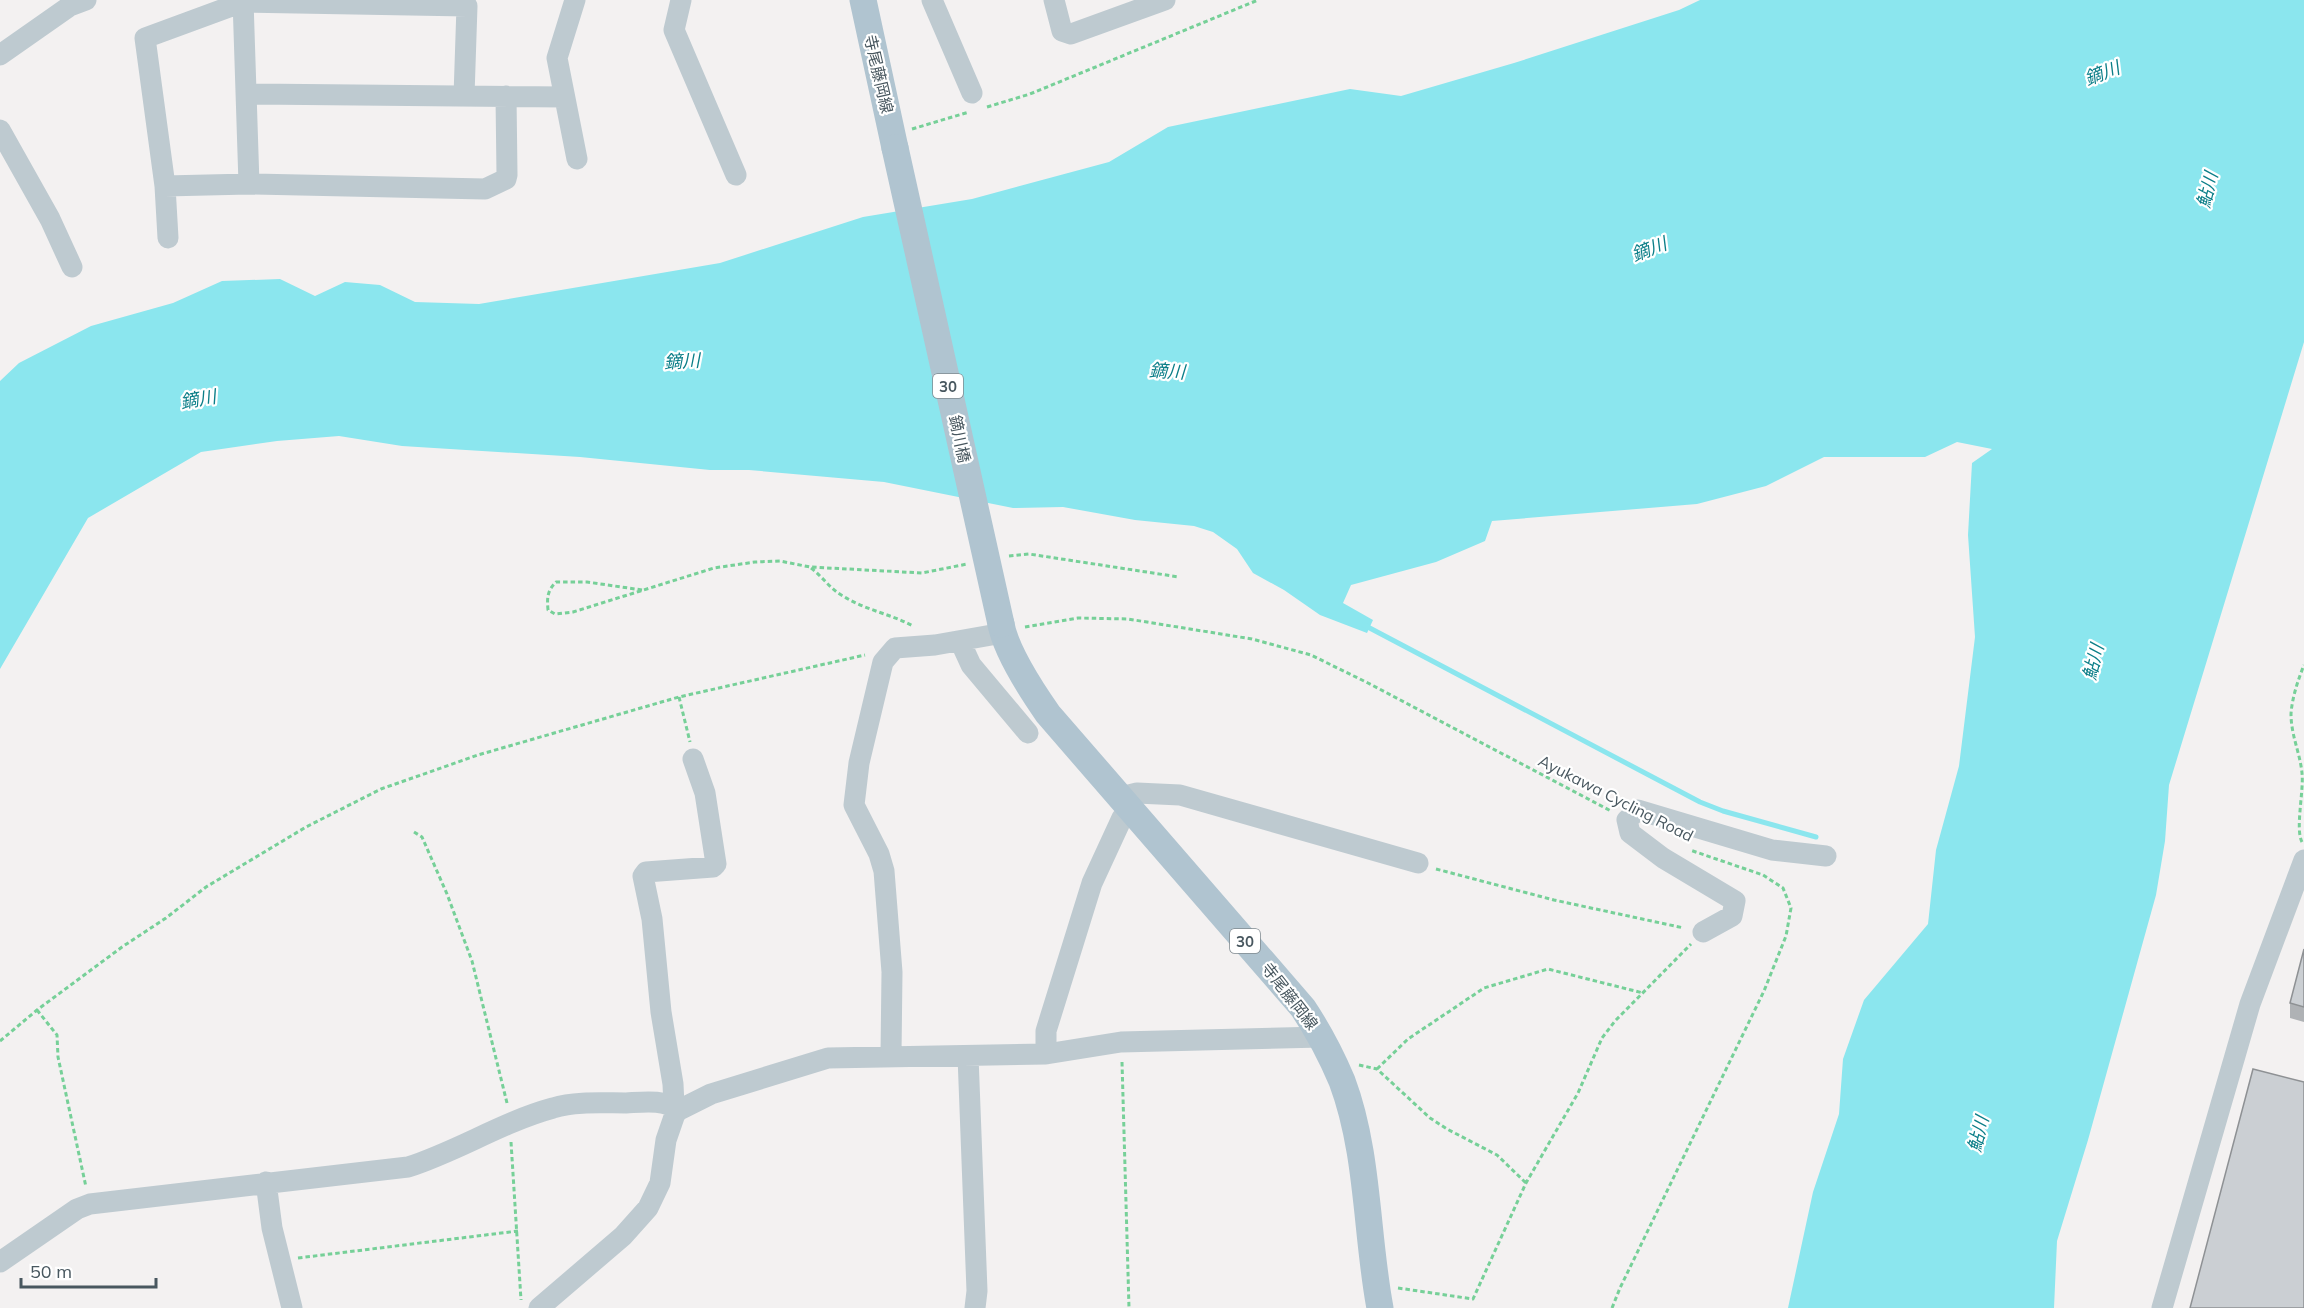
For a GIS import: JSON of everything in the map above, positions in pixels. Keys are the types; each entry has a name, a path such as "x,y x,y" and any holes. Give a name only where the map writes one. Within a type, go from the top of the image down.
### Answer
{"main road":[{"name":"寺尾藤岡線","path":"863,0 894,141"},
{"name":"鏑川橋","path":"894,141 1002,628"},
{"name":"寺尾藤岡線","path":"1002,628 1034,693 1048,714 1303,1008 1322,1037 1342,1083 1353,1121 1363,1176 1378,1296"}],"street":[{"path":"0,55 70,6 86,0"},
{"path":"575,0 557,58 577,159"},
{"path":"681,0 674,30 736,175"},
{"path":"932,0 976,104"},
{"path":"1054,0 1062,31 1071,34 1165,0"},
{"path":"243,1 249,184"},
{"path":"168,238 165,186 145,38 243,1 467,6 464,96"},
{"path":"246,94 564,96"},
{"path":"165,186 249,184 485,189 506,179 507,175 506,96"},
{"path":"0,130 50,219 72,267"},
{"path":"891,1055 892,972 884,871 879,854 854,805 859,763 883,662 895,648 960,641 1002,628"},
{"path":"960,641 971,665 1028,733"},
{"path":"547,1306 623,1236 648,1208 660,1183 666,1140 676,1108 661,1012 652,919 643,876 646,872 713,867 716,864 705,794 693,759"},
{"path":"1046,1054 1047,1031 1092,883 1122,818 1126,803 1137,793 1180,795 1418,864"},
{"path":"1703,932 1732,916 1735,901 1664,858 1630,833 1627,820 1638,810 1772,850 1826,856"},
{"path":"2162,1308 2250,1004 2304,860"},
{"path":"0,1262 77,1209 90,1203 408,1167 429,1160 511,1123 555,1107 579,1104 661,1102 676,1108 711,1094 828,1058 891,1055 1046,1054 1121,1042 1322,1037"},
{"path":"968,1056 977,1291 975,1308"},
{"path":"266,1182 279,1261 292,1308"}],"path":[{"path":"894,141 976,104 1030,94 1258,0"},
{"path":"1005,556 1029,554 1179,577"},
{"path":"642,590 587,582 556,582 550,588 547,597 548,610 555,614 573,612 714,568 745,564 780,561 810,567 922,573 970,563"},
{"path":"810,567 821,575 831,588 844,597 917,628"},
{"name":"Ayukawa Cycling Road","path":"1002,628 1078,618 1128,619 1252,639 1311,655 1368,682 1627,820"},
{"path":"0,1041 37,1010 206,887 306,827 381,789 477,755 679,697 859,657"},
{"path":"2304,665 2298,679 2291,712 2292,729 2302,772 2302,804 2298,836 2304,847"},
{"path":"679,697 687,728"},
{"path":"414,832 422,837 443,884 472,961 509,1109 522,1308"},
{"name":"Ayukawa Cycling Road","path":"1612,1308 1764,991 1786,936 1791,908 1783,888 1763,875 1684,848"},
{"path":"1418,864 1554,900 1703,932"},
{"path":"1378,1296 1473,1299 1526,1183 1578,1093 1602,1038 1703,932"},
{"path":"1377,1069 1408,1039 1484,988 1537,972 1555,969 1643,993"},
{"path":"37,1010 57,1035 58,1057 90,1203"},
{"path":"1121,1042 1129,1308"},
{"path":"1334,1064 1355,1064 1377,1069 1430,1118 1497,1155 1526,1183"},
{"path":"279,1261 518,1231"}],"water":[{"path":"1700,0 2304,0 2304,342 2169,785 2165,841 2156,895 2088,1140 2057,1241 2054,1308 1788,1308 1813,1192 1839,1114 1843,1059 1864,1000 1928,924 1936,850 1959,766 1975,637 1968,535 1972,463 1992,449 1957,442 1925,457 1824,457 1766,486 1697,504 1492,521 1485,541 1436,562 1351,585 1343,603 1373,620 1367,633 1320,615 1284,590 1253,573 1237,549 1213,532 1194,526 1135,520 1063,507 1013,508 884,482 749,470 710,470 580,457 402,446 339,436 277,441 201,452 88,518 0,669 0,381 19,363 91,326 173,303 222,281 280,279 315,296 345,282 380,285 415,302 479,304 720,263 863,217 972,199 1109,162 1168,127 1350,89 1401,96 1514,63 1679,10"}],"building":[{"path":"2304,949 2304,1007 2290,1003"},
{"path":"2253,1069 2304,1082 2304,1308 2190,1308"}],"waterway":[{"path":"1364,625 1700,802 1723,811 1816,837"}],"water label":[{"name":"鏑川","path":"2102,73"},
{"name":"鮎川","path":"2207,190"},
{"name":"鏑川","path":"1649,249"},
{"name":"鏑川","path":"682,361"},
{"name":"鏑川","path":"1167,371"},
{"name":"鏑川","path":"198,399"},
{"name":"鮎川","path":"2093,662"},
{"name":"鮎川","path":"1978,1134"}]}
